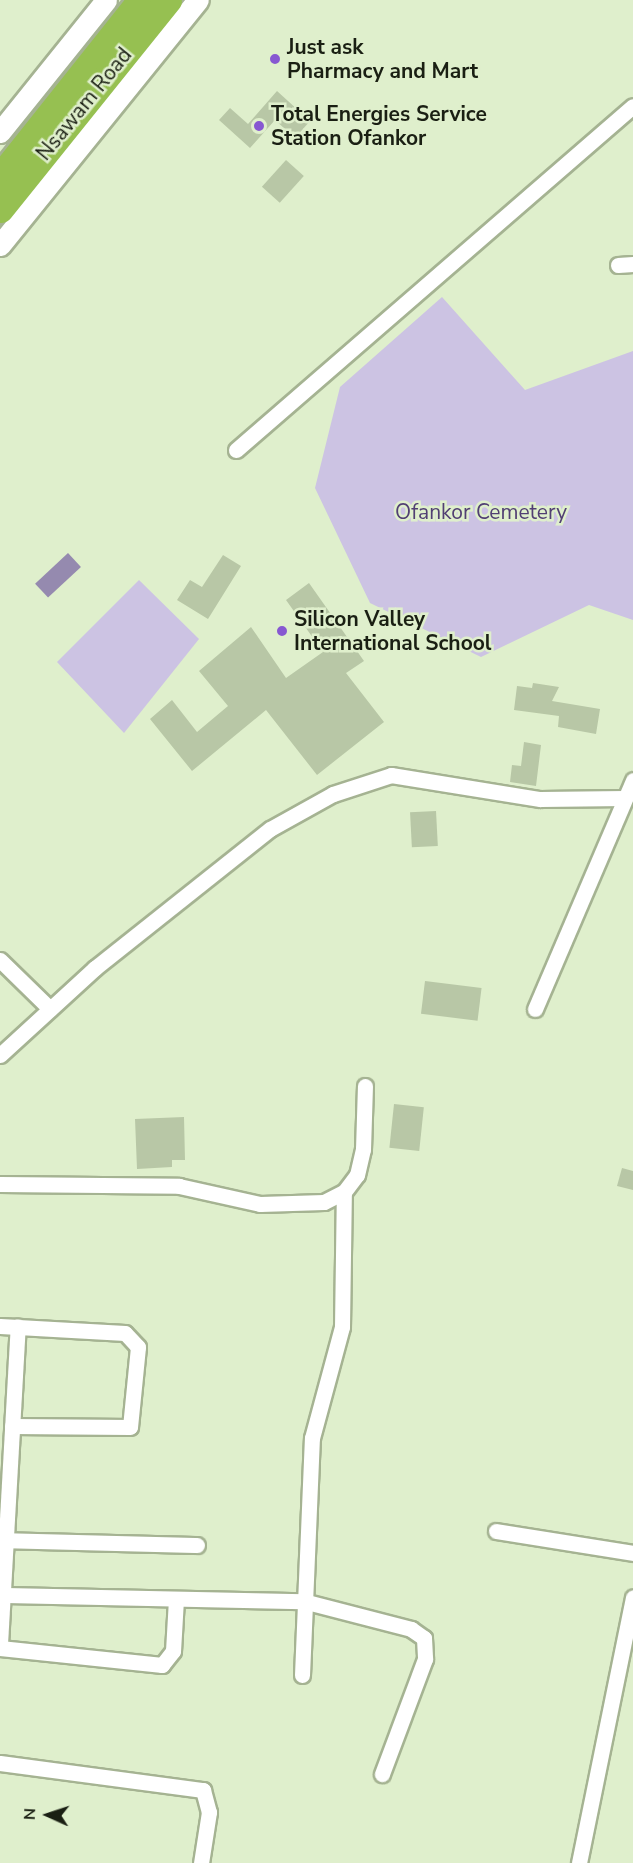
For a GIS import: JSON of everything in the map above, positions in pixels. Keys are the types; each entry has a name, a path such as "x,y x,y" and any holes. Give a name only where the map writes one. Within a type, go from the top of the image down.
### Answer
{"highway":[{"name":"Nsawam Road","path":"0,177 141,0"},
{"name":"Nsawam Road","path":"0,209 168,0"}],"main road":[{"path":"0,132 106,0"},
{"path":"0,245 198,0"}],"street":[{"path":"236,450 633,106"},
{"path":"0,1055 50,1009 270,829 302,807 365,781 391,775 540,799 625,798"},
{"path":"535,1010 633,780"},
{"path":"0,960 50,1009"},
{"path":"0,1184 179,1186 294,1207 344,1192 357,1175 363,1149 364,1086"},
{"path":"302,1675 303,1601 312,1438 342,1327 344,1192"},
{"path":"0,1326 126,1333 138,1347 130,1427 12,1426"},
{"path":"18,1327 8,1375 12,1426 3,1540 5,1595 0,1646 162,1665 173,1651 176,1599"},
{"path":"495,1531 633,1553"},
{"path":"3,1540 197,1545"},
{"path":"5,1595 303,1601 365,1614 424,1638 425,1659 382,1773"},
{"path":"579,1863 633,1598"},
{"path":"0,1763 203,1790 209,1812 201,1863"}],"green space":[{"name":"Ofankor Cemetery","path":"442,297 525,390 633,351 633,620 589,605 481,657 370,603 315,488 340,387"},
{"path":"139,580 199,639 124,733 57,662"}],"shaded area":[{"path":"68,553 81,567 48,598 35,584"}],"building":[{"path":"277,91 310,121 295,138 275,120 250,148 219,120 230,108 248,124"},
{"path":"286,160 304,176 280,203 262,187"},
{"path":"223,555 241,566 208,619 177,600 190,580 202,587"},
{"path":"309,583 364,661 346,673 384,722 317,775 266,710 192,771 150,719 172,700 197,732 228,706 199,671 251,627 286,678 323,652 286,600"},
{"path":"533,683 559,687 552,701 600,709 596,734 558,727 559,716 514,710 517,686 532,688"},
{"path":"524,742 541,745 536,786 510,782 512,765 521,766"},
{"path":"436,811 438,846 412,847 410,812"},
{"path":"425,981 482,988 478,1021 421,1014"},
{"path":"394,1104 424,1107 419,1151 389,1148"},
{"path":"184,1117 185,1160 172,1160 172,1167 137,1169 135,1119"},
{"path":"622,1168 633,1171 633,1190 617,1186"}],"place":[{"name":"Just ask Pharmacy and Mart","path":"275,59"},
{"name":"Total Energies Service Station Ofankor","path":"259,126"},
{"name":"Silicon Valley International School","path":"282,631"}]}
